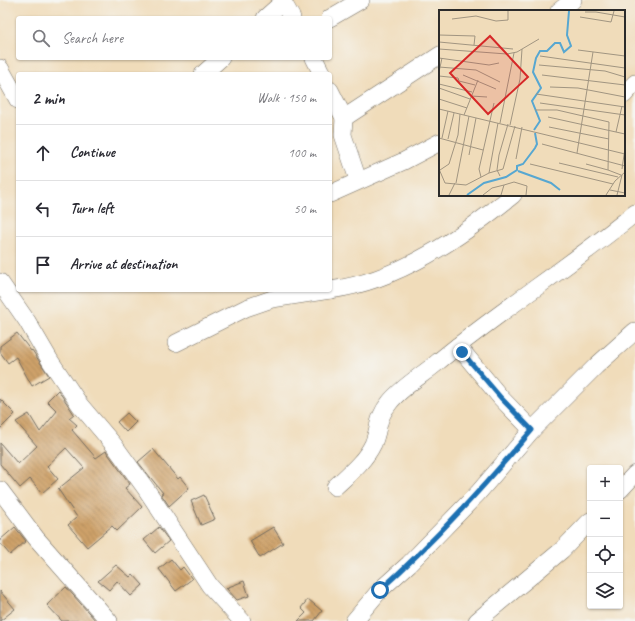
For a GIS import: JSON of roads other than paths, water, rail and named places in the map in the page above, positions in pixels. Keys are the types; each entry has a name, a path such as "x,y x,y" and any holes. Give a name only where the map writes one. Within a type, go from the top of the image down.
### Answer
{"street":[{"path":"332,17 361,0"},
{"path":"561,10 573,0"},
{"path":"267,16 282,1 291,16"},
{"path":"344,118 439,56"},
{"path":"205,72 219,60"},
{"path":"315,60 321,72"},
{"path":"0,68 16,96"},
{"path":"625,94 635,83"},
{"path":"332,94 344,118 343,135 358,180"},
{"path":"332,193 358,180 404,161 439,143"},
{"path":"332,290 344,288 377,278 409,264 452,241 512,196"},
{"path":"335,487 363,460 374,443 379,419 390,402 458,346 604,239 635,213"},
{"path":"0,282 27,321 51,362 80,405 114,444 146,489 210,586 242,621"},
{"path":"176,343 246,308 272,299 317,292"},
{"path":"354,621 380,590 409,564 478,493 532,430 596,366 635,331"},
{"path":"458,346 501,398 532,430"},
{"path":"623,487 635,474"},
{"path":"0,490 36,538 109,621"},
{"path":"477,621 562,550 587,524"}]}
